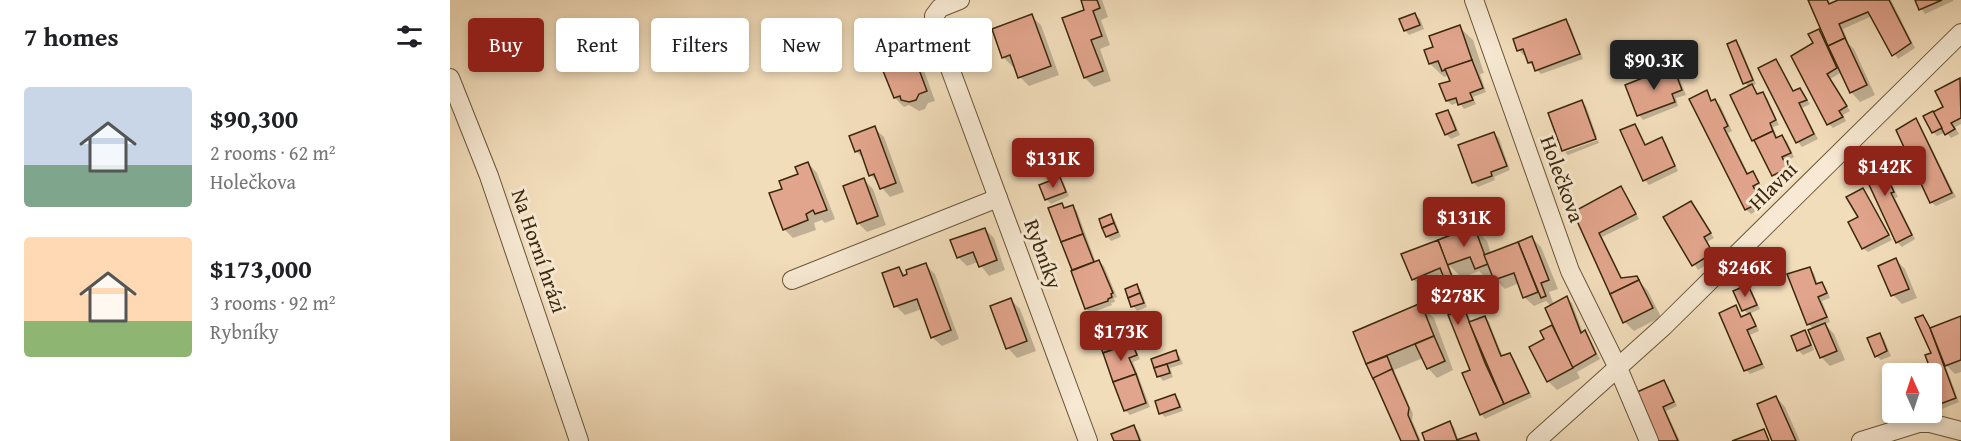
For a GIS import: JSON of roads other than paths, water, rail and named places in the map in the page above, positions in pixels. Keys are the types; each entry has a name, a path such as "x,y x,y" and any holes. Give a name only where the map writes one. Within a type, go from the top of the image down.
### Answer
{"street":[{"name":"Rybníky","path":"960,0 940,8 934,16 935,28 1088,441"},
{"name":"Holečkova","path":"1474,0 1570,271 1618,368 1649,441"},
{"name":"Hlavní","path":"1536,441 1664,326 1961,33"},
{"name":"Na Horní hrázi","path":"450,78 489,177 579,441"},
{"path":"792,280 998,198"},
{"path":"1860,441 1919,423 1930,423 1961,432"}]}
